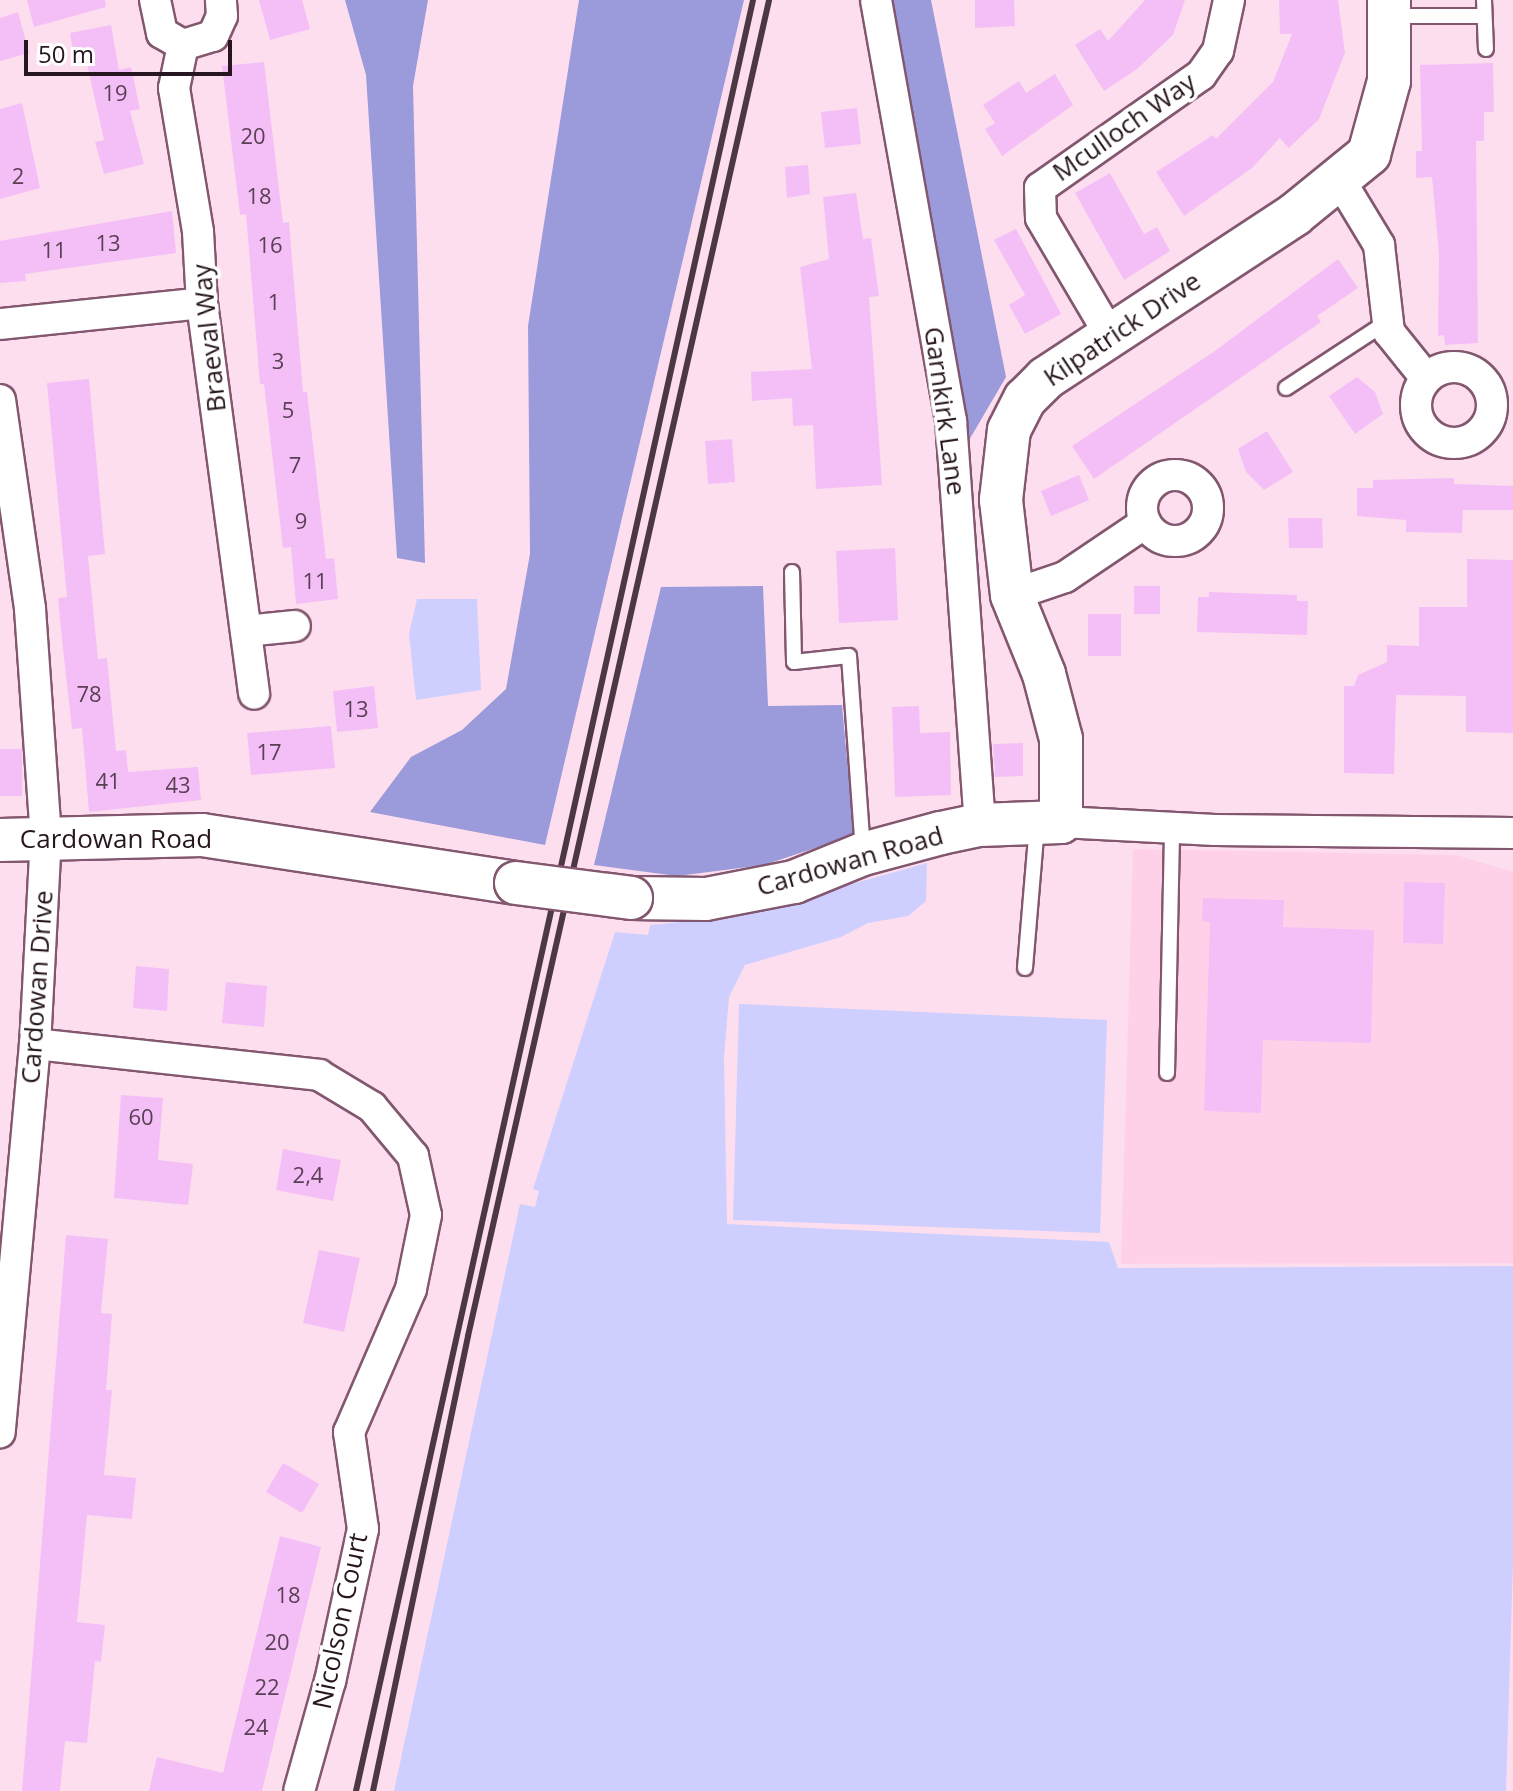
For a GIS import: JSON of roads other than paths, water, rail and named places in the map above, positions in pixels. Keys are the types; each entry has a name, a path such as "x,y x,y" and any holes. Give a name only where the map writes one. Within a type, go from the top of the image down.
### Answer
{"street":[{"path":"155,0 162,33 183,45 213,36 222,16 221,0"},
{"name":"Garnkirk Lane","path":"876,0 951,421 980,825"},
{"name":"Mculloch Way","path":"1110,335 1041,218 1040,188 1201,75 1218,51 1229,0"},
{"name":"Kilpatrick Drive","path":"1049,822 1061,739 1044,674 1012,595 1001,500 1009,430 1025,399 1046,378 1341,182 1369,154 1383,116 1389,81 1389,8"},
{"name":"Braeval Way","path":"183,45 174,88 198,232 202,303 254,694"},
{"path":"1341,182 1373,229 1387,322 1396,346 1426,378"},
{"path":"0,324 202,303"},
{"name":"Cardowan Drive","path":"0,400 30,609 46,836 35,1044 0,1432"},
{"path":"1012,595 1065,577 1145,523"},
{"path":"246,631 295,626"},
{"name":"Cardowan Road","path":"0,840 46,836 202,835 631,898 706,899 794,882 863,854 980,825 1049,822 1172,829 1513,833"},
{"name":"Nicolson Court","path":"35,1044 319,1075 372,1107 413,1156 426,1215 411,1289 349,1432 363,1529 330,1681 299,1791"}],"lane":[{"path":"1484,0 1486,49"},
{"path":"1389,8 1484,16"},
{"path":"1286,388 1387,322"},
{"path":"792,572 794,662 849,656 863,854"},
{"path":"1025,968 1049,822"},
{"path":"1167,1073 1172,829"}],"railway":[{"path":"356,1791 753,0"},
{"path":"373,1791 468,1336 769,0"}]}
